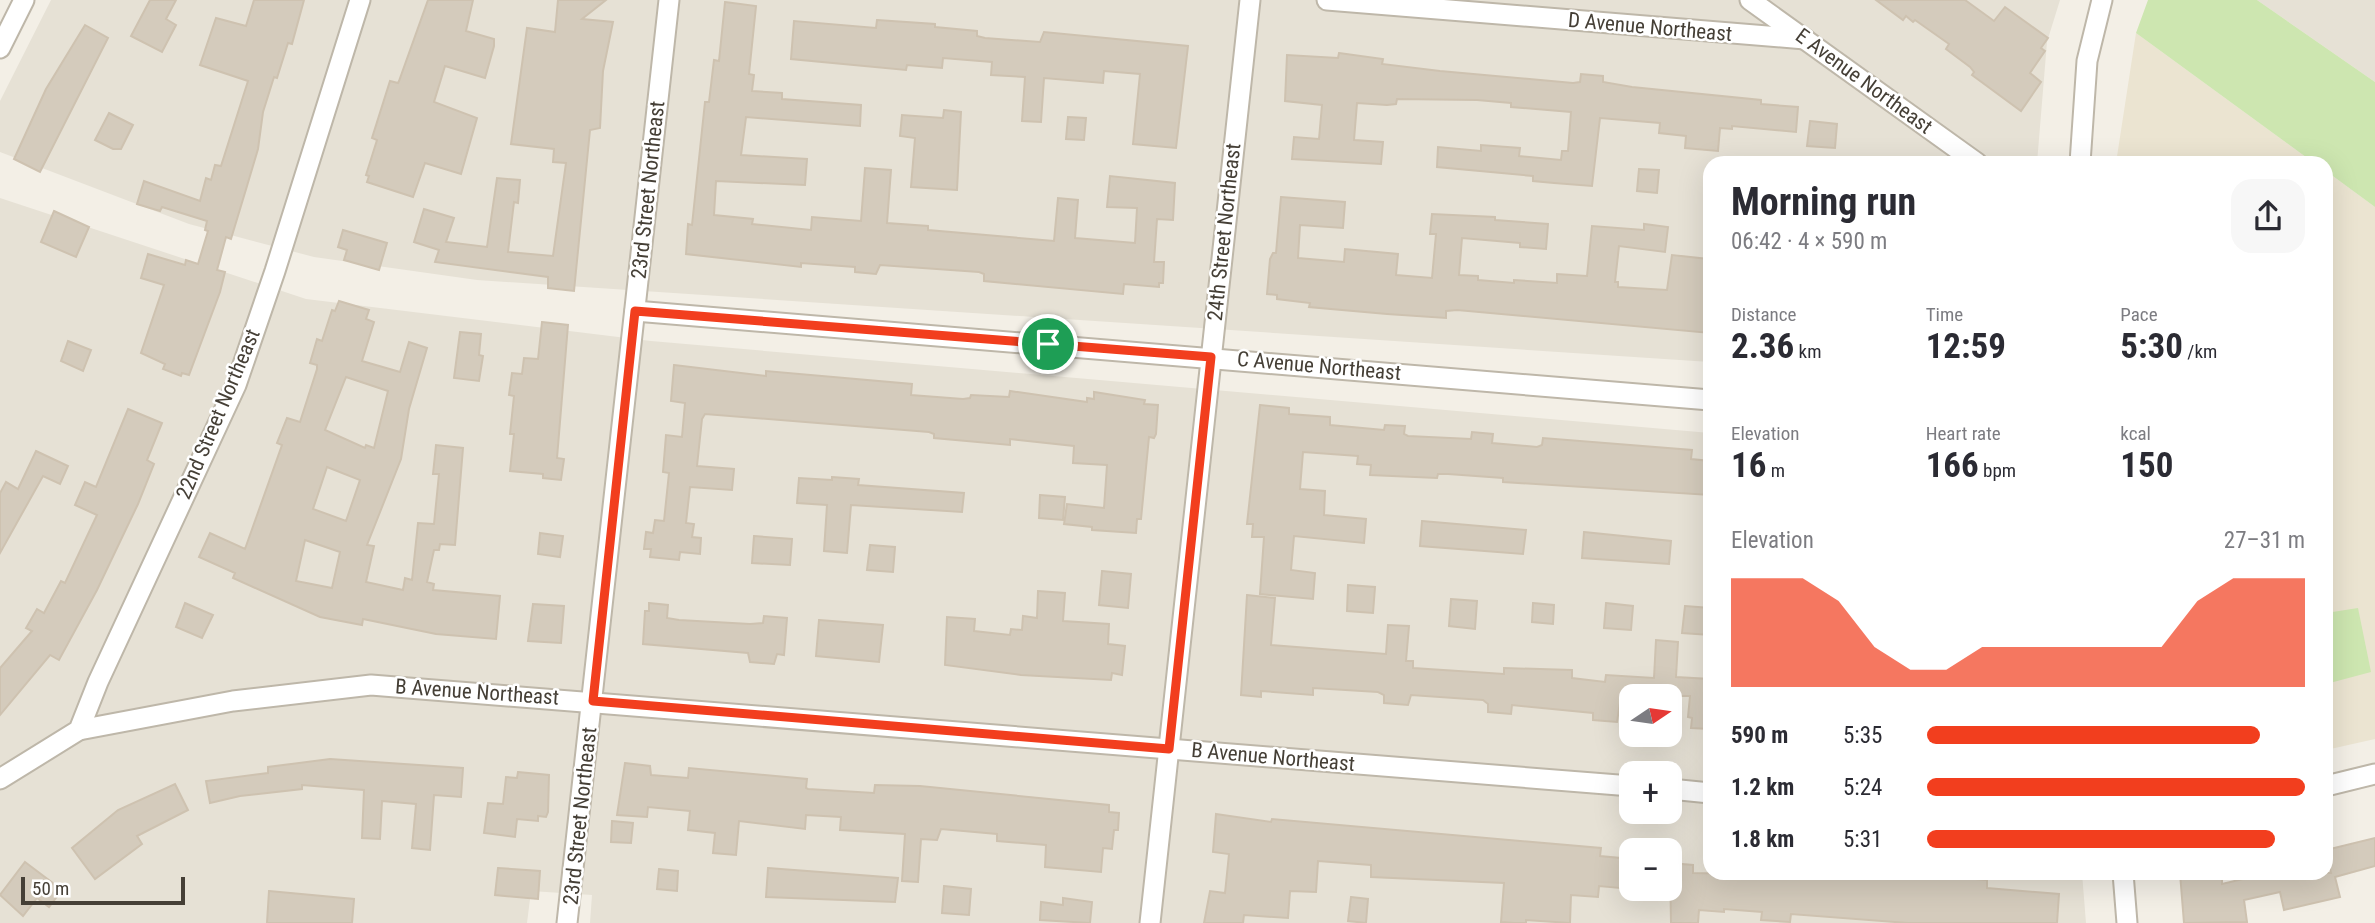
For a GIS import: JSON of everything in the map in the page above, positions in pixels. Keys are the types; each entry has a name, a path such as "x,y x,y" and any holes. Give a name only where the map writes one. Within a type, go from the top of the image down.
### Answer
{"street":[{"path":"0,48 24,0"},
{"name":"22nd Street Northeast","path":"79,730 98,682 236,385 275,271 360,0"},
{"name":"23rd Street Northeast","path":"568,923 668,0"},
{"name":"24th Street Northeast","path":"1150,923 1250,0"},
{"name":"D Avenue Northeast","path":"1327,0 1805,39"},
{"name":"E Avenue Northeast","path":"1750,0 1967,156"},
{"path":"2080,156 2087,61 2102,0"},
{"name":"C Avenue Northeast","path":"635,311 1703,399"},
{"name":"B Avenue Northeast","path":"79,730 233,701 371,685 1619,785"},
{"path":"0,779 79,730"},
{"path":"2333,784 2375,774"},
{"path":"1682,790 1703,792"},
{"path":"2124,880 2127,923"}],"shaded area":[{"path":"51,0 2060,0 2047,42 2038,156 1703,156 1703,362 477,280 314,257 189,224 0,152 0,101"},
{"path":"2257,0 2375,0 2375,82"},
{"path":"2136,33 2304,156 2117,156"},
{"path":"2333,176 2375,207 2375,739 2333,748"},
{"path":"0,198 306,299 651,341 1703,432 1703,880 2083,880 2086,923 590,923 592,895 531,891 527,923 0,923"}],"green space":[{"path":"2148,0 2257,0 2375,82 2375,207 2333,176 2333,156 2304,156 2136,33"},
{"path":"2358,608 2371,672 2333,682 2333,612"}],"building":[{"path":"150,0 176,0 166,19 176,25 162,52 131,36"},
{"path":"254,0 304,0 292,44 288,43 263,112 258,149 231,239 226,237 217,270 225,272 220,292 189,375 182,373 181,376 163,369 165,364 141,353 164,285 141,278 148,254 185,265 186,260 198,264 208,231 205,230 207,221 162,207 160,211 137,204 144,181 200,201 206,178 211,180 215,165 221,166 248,81 200,65 216,18 246,26"},
{"path":"428,0 473,0 466,31 494,39 494,46 485,78 445,66 434,102 477,118 461,174 425,163 413,197 367,182 369,176 366,175 377,140 372,138 390,81 399,81"},
{"path":"558,0 606,0 582,19 613,22 603,71 600,128 590,130 574,291 548,288 548,277 435,262 439,250 414,242 424,209 454,218 446,242 487,247 497,178 520,180 518,203 514,202 508,252 553,256 566,163 553,162 554,149 511,144 527,28 555,32"},
{"path":"1876,0 1965,0 1994,21 2005,7 2048,38 2041,48 2045,51 2030,73 2041,82 2021,111 1972,75 1974,72 1970,67 1946,49 1949,44 1915,20 1913,22 1906,16 1903,20"},
{"path":"725,2 756,6 749,74 754,75 752,91 782,93 782,99 861,105 860,126 746,117 741,155 807,159 805,185 716,181 714,215 753,219 752,224 811,230 812,217 861,221 865,168 891,170 887,223 928,226 928,230 1054,241 1058,198 1078,200 1075,238 1135,243 1137,208 1107,207 1110,176 1175,183 1173,220 1157,219 1154,262 1164,262 1163,283 1159,283 1159,287 1124,284 1123,294 984,281 984,274 979,272 880,265 876,274 855,272 855,267 801,263 801,267 686,254 688,224 692,225 705,102 709,102 714,60 719,61"},
{"path":"877,20 935,24 935,27 977,31 977,36 985,38 1040,42 1044,32 1188,46 1176,148 1133,144 1140,74 1104,71 1103,83 1044,78 1041,122 1022,121 1025,77 991,75 992,62 943,58 942,68 907,65 906,70 791,59 794,21 876,28"},
{"path":"85,25 108,38 40,172 14,159 46,89"},
{"path":"1339,53 1383,59 1382,64 1440,71 1573,83 1580,82 1581,74 1603,76 1603,82 1632,87 1761,100 1761,104 1798,107 1796,132 1732,126 1732,129 1720,128 1718,151 1685,148 1686,136 1659,133 1660,123 1600,118 1592,186 1554,183 1533,181 1533,176 1437,167 1438,147 1481,151 1481,145 1520,148 1519,156 1561,160 1562,151 1568,151 1571,112 1511,107 1511,103 1477,100 1397,99 1396,104 1387,105 1357,103 1354,140 1383,142 1381,164 1292,159 1294,137 1319,139 1322,105 1285,101 1287,55 1338,58"},
{"path":"944,110 961,112 957,190 911,187 915,138 900,136 902,115 943,118"},
{"path":"109,113 133,125 121,149 113,149 95,140"},
{"path":"1068,117 1086,118 1084,140 1066,139"},
{"path":"1810,121 1837,124 1835,148 1807,146"},
{"path":"1639,169 1659,170 1657,193 1637,191"},
{"path":"1281,197 1345,202 1343,228 1300,225 1298,258 1344,262 1345,249 1398,254 1396,275 1432,278 1436,234 1430,234 1432,214 1495,217 1495,220 1548,224 1546,249 1520,247 1520,243 1462,238 1459,275 1478,276 1478,280 1514,283 1514,280 1557,283 1557,274 1587,276 1592,226 1644,230 1644,224 1668,227 1665,252 1619,246 1615,282 1618,282 1618,287 1667,290 1672,255 1703,258 1703,332 1457,310 1446,311 1446,318 1309,307 1310,303 1277,299 1277,295 1267,294 1270,259 1273,253 1276,253"},
{"path":"54,211 89,227 76,257 41,242"},
{"path":"343,230 387,243 379,270 344,260 347,250 338,247"},
{"path":"339,301 369,310 366,319 374,322 362,361 400,372 409,342 427,348 409,409 401,459 367,545 374,546 366,582 403,590 405,578 412,580 418,523 434,524 439,474 433,474 436,445 463,448 455,545 440,544 439,550 434,550 427,582 434,584 433,590 500,596 496,639 436,634 363,619 362,625 320,617 233,578 235,573 199,557 210,533 245,549 282,445 277,443 287,418 300,422 317,369 317,365 310,363 317,339 322,341 332,310 335,311","holes":["346,377 388,391 374,448 366,445 365,448 325,430","327,467 360,480 346,521 313,509","305,540 340,552 332,588 296,581"]},
{"path":"542,322 568,325 557,458 564,459 561,480 543,478 543,474 510,471 514,434 510,434 514,396 509,395 512,373 522,374 524,358 538,359"},
{"path":"460,332 481,334 479,355 483,356 479,381 454,378"},
{"path":"68,341 91,350 83,371 61,361"},
{"path":"674,365 766,376 766,371 912,384 911,395 963,399 970,398 971,395 1009,397 1010,391 1087,402 1087,398 1094,399 1094,392 1145,400 1144,404 1158,405 1156,434 1154,438 1149,437 1141,519 1137,519 1136,533 1092,530 1092,527 1064,524 1067,504 1104,508 1107,465 1073,463 1074,446 1010,439 1010,445 934,438 934,434 929,432 705,414 702,419 697,466 734,469 732,490 690,487 686,523 694,524 692,537 701,538 700,554 680,552 679,560 650,557 651,549 644,549 646,532 653,533 655,520 664,521 669,473 663,472 666,435 682,437 685,403 671,401"},
{"path":"1260,405 1289,408 1289,414 1330,417 1330,425 1384,430 1385,425 1405,426 1404,434 1408,436 1471,439 1472,432 1493,434 1492,443 1537,447 1542,445 1543,438 1692,450 1691,459 1703,460 1703,495 1503,482 1503,478 1448,474 1438,474 1437,478 1370,475 1371,465 1357,464 1358,456 1303,452 1300,489 1325,491 1324,515 1366,519 1364,543 1294,536 1291,570 1315,573 1313,599 1260,594 1264,537 1252,537 1253,524 1247,524"},
{"path":"128,409 162,423 147,460 154,464 138,504 97,590 59,660 50,655 0,715 0,668 32,631 26,628 37,609 44,613 61,581 65,583 97,515 75,505 85,482 96,487"},
{"path":"36,451 68,466 60,484 43,476 0,553 0,493 6,482 18,489"},
{"path":"832,477 859,479 858,485 964,493 962,512 851,505 847,553 824,551 827,505 797,503 799,478 832,480"},
{"path":"1040,495 1065,497 1063,520 1039,518"},
{"path":"1422,521 1526,530 1523,554 1420,546"},
{"path":"1584,532 1671,541 1669,564 1582,558"},
{"path":"540,533 563,536 560,557 538,554"},
{"path":"754,536 792,539 790,565 752,563"},
{"path":"870,545 895,547 893,572 867,570"},
{"path":"1102,571 1131,574 1128,608 1099,605"},
{"path":"1348,585 1375,587 1373,613 1347,611"},
{"path":"1038,591 1065,593 1063,621 1109,624 1108,644 1125,646 1122,675 1112,673 1111,680 1021,675 945,665 947,617 975,619 974,631 1010,635 1011,629 1022,630 1023,616 1037,618"},
{"path":"1247,595 1275,598 1271,645 1386,654 1388,625 1409,626 1406,661 1413,661 1413,668 1504,674 1504,668 1572,670 1572,678 1605,682 1606,675 1654,678 1656,640 1678,642 1676,677 1703,679 1703,729 1691,728 1692,718 1688,717 1690,696 1682,696 1682,684 1619,684 1617,722 1593,720 1593,713 1512,705 1511,714 1488,712 1488,704 1483,700 1411,695 1408,705 1384,703 1384,695 1378,692 1313,688 1313,695 1261,691 1261,697 1241,695"},
{"path":"1451,599 1477,601 1475,629 1449,626"},
{"path":"185,603 213,615 202,638 176,627"},
{"path":"649,603 668,605 667,618 679,620 750,624 763,623 764,616 787,618 784,655 777,654 774,664 750,662 748,653 643,644 645,611 649,611"},
{"path":"1533,603 1554,605 1553,624 1532,622"},
{"path":"1606,603 1633,606 1631,630 1604,628"},
{"path":"533,604 564,606 561,643 528,641"},
{"path":"1685,606 1703,607 1703,634 1682,633"},
{"path":"819,620 883,625 879,662 816,656"},
{"path":"330,759 463,768 461,797 434,795 430,850 412,848 416,804 382,801 380,839 362,838 364,790 302,785 302,789 240,796 210,803 206,781 268,773 268,767"},
{"path":"625,763 650,766 651,775 688,778 689,768 807,779 808,789 874,793 875,785 920,786 1109,805 1109,812 1119,813 1118,830 1114,830 1112,849 1103,848 1101,872 1045,867 1046,845 997,841 997,834 941,829 937,840 921,839 918,882 902,881 905,834 840,830 841,817 806,815 805,829 739,821 736,855 713,853 715,833 688,830 690,811 648,807 647,817 617,815"},
{"path":"518,772 549,775 546,817 538,816 538,821 517,819 515,837 484,833 488,803 503,804 506,777 517,778"},
{"path":"175,784 188,810 137,836 142,844 95,879 72,848 118,810"},
{"path":"1216,814 1271,822 1272,819 1601,848 1600,856 1619,858 1619,888 1599,886 1598,897 1571,895 1570,923 1526,920 1526,923 1501,922 1504,883 1371,877 1371,865 1318,861 1316,892 1290,891 1288,918 1244,915 1243,923 1204,923 1210,891 1225,893 1229,854 1213,852"},
{"path":"612,821 633,823 631,843 611,842"},
{"path":"2375,838 2375,866 2335,877 2340,897 2284,910 2280,892 2244,900 2247,922 2184,923 2181,880 2222,880 2222,884 2239,880 2333,880 2333,848"},
{"path":"25,862 62,890 49,907 37,898 23,916 0,895"},
{"path":"1682,864 1693,865 1693,873 1703,873 1703,880 1987,880 1987,888 2059,894 2057,923 1908,923 1791,914 1790,922 1761,920 1762,912 1724,909 1724,912 1699,910 1698,923 1671,923 1671,901 1682,901"},
{"path":"498,868 540,871 538,899 495,895"},
{"path":"768,868 898,878 895,902 766,897"},
{"path":"659,869 678,871 677,891 657,889"},
{"path":"944,886 971,889 969,915 942,913"},
{"path":"269,891 354,899 352,923 267,923"},
{"path":"1351,897 1368,899 1366,923 1348,921"},
{"path":"1063,898 1092,902 1090,923 1040,920 1041,902 1063,905"}],"route":[{"path":"635,311 1048,344 1211,357 1169,749 593,701 635,311"}]}
